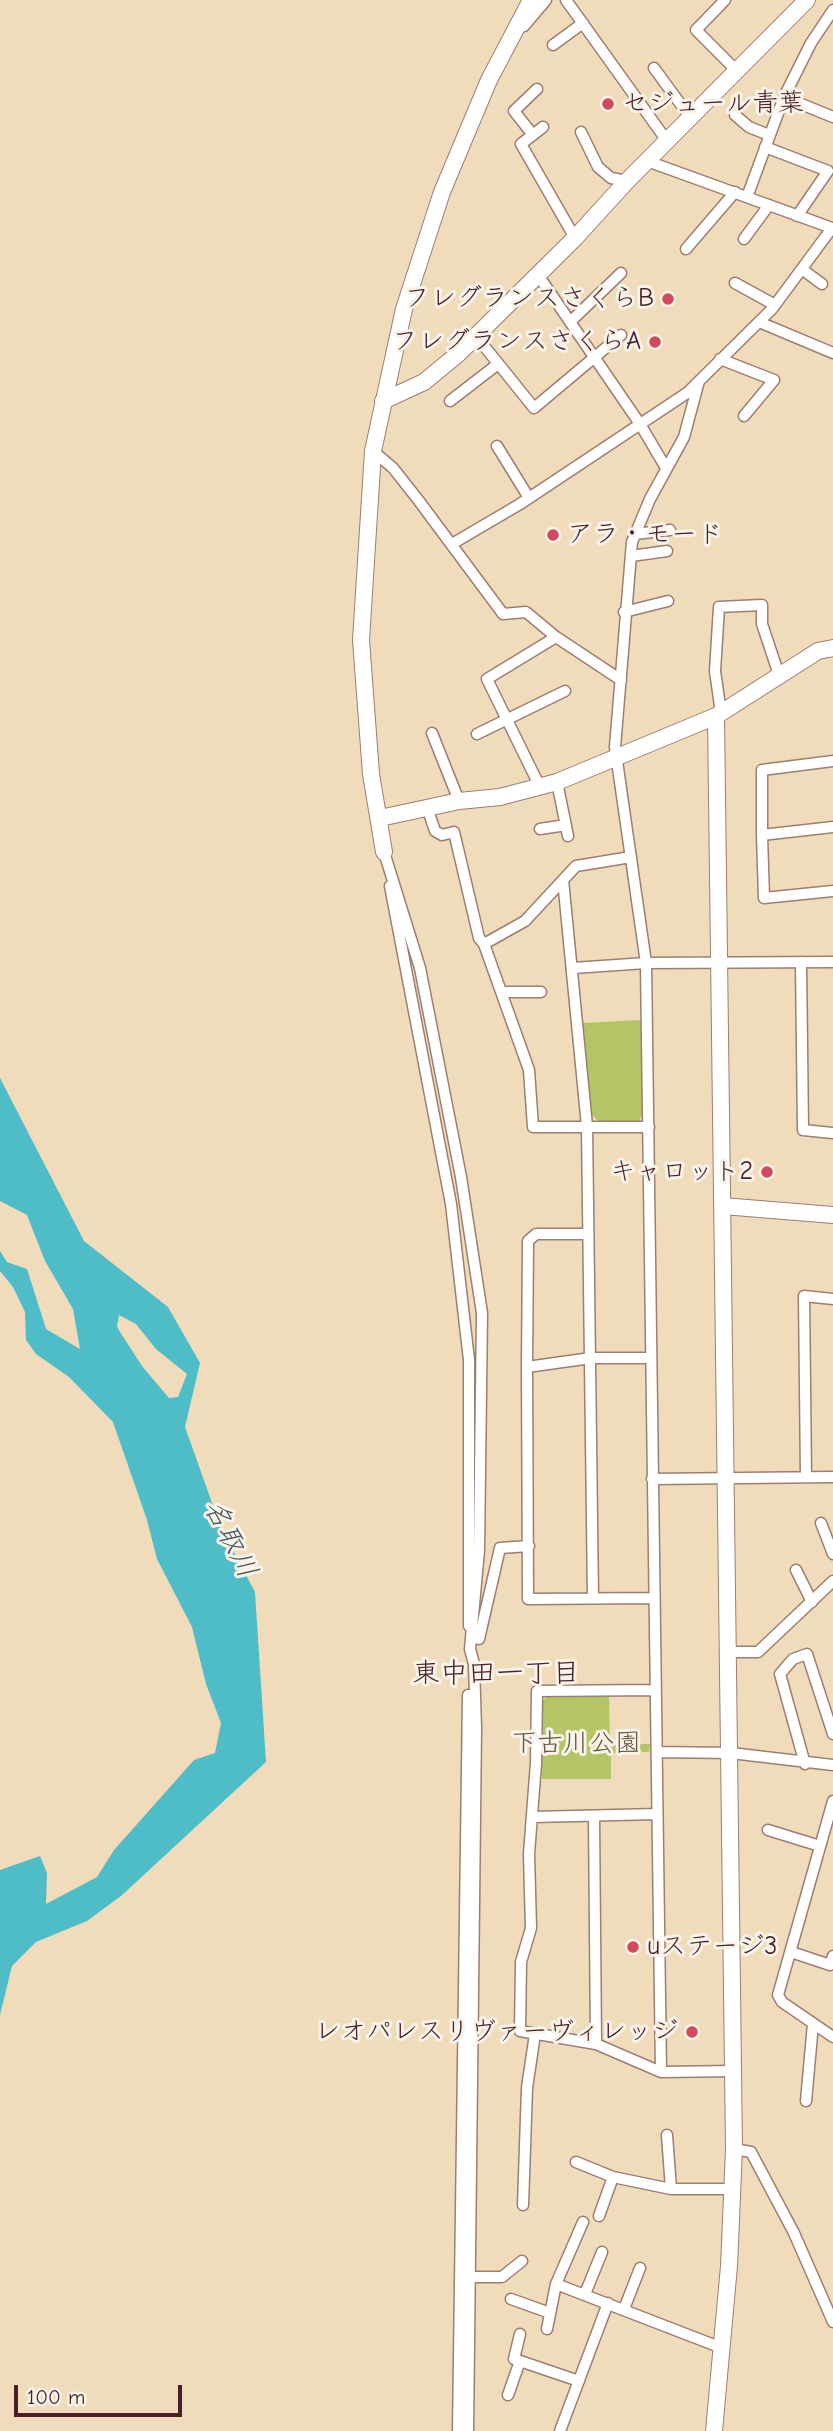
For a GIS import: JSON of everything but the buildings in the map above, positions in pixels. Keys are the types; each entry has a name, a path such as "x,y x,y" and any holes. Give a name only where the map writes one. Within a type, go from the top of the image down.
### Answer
{"street":[{"path":"458,2431 470,1649 469,1360 455,1232 371,774 361,640 373,451 404,309 442,192 489,80 531,0"},
{"path":"516,28 524,26 545,0"},
{"path":"566,0 667,141"},
{"path":"725,0 696,30 737,71"},
{"path":"383,401 424,382 476,337 807,0"},
{"path":"747,197 783,97 811,43 833,10"},
{"path":"553,45 583,23"},
{"path":"654,68 690,117"},
{"path":"529,92 514,111 533,135"},
{"path":"783,97 833,117"},
{"path":"734,116 749,127 769,135"},
{"path":"543,127 521,145 575,238"},
{"path":"581,132 598,167 611,178 627,181"},
{"path":"765,147 828,171 797,216"},
{"path":"452,544 529,498 687,393 775,305 832,227 647,161"},
{"path":"686,249 735,192"},
{"path":"744,239 769,205"},
{"path":"803,270 822,284"},
{"path":"570,322 621,273"},
{"path":"538,275 640,424 666,468"},
{"path":"735,283 775,305"},
{"path":"759,322 833,353"},
{"path":"476,337 534,408 621,335"},
{"path":"720,359 774,380 744,416"},
{"path":"450,401 498,364"},
{"path":"661,2072 646,963 614,760 624,612 635,534 684,437 699,381"},
{"path":"497,446 529,498"},
{"path":"373,451 393,468 503,614 526,612 556,637 621,680"},
{"path":"635,534 670,530"},
{"path":"631,556 667,551"},
{"path":"624,612 668,601"},
{"path":"714,2431 733,2189 735,2071 719,715 715,671 719,607 762,605 762,624 779,676"},
{"path":"540,787 487,679 556,637"},
{"path":"380,818 427,807 500,797 556,782 719,715 818,652 833,648"},
{"path":"477,734 565,691"},
{"path":"432,733 459,802"},
{"path":"833,775 832,761 762,770 764,898 833,891"},
{"path":"540,829 567,830 556,782"},
{"path":"427,807 435,831 442,835 454,832 479,938 484,944 528,1070 533,1127 649,1127"},
{"path":"762,835 833,827"},
{"path":"384,852 422,980 461,1177 482,1313 479,1550 470,1649 474,1664 476,1728 468,2431"},
{"path":"484,944 525,921 576,866 631,857"},
{"path":"563,880 587,1126 593,1598"},
{"path":"802,962 803,1130 833,1132"},
{"path":"573,968 646,963 833,962"},
{"path":"501,992 541,992"},
{"path":"723,1206 833,1215"},
{"path":"588,1234 536,1234 528,1241 528,1599 653,1598"},
{"path":"806,1477 804,1296 833,1299"},
{"path":"527,1367 591,1358 651,1358"},
{"path":"652,1479 833,1477"},
{"path":"821,1523 833,1554"},
{"path":"470,1649 477,1644 500,1548 529,1546"},
{"path":"796,1570 812,1602"},
{"path":"730,1652 758,1652 833,1581"},
{"path":"806,1764 780,1674 793,1659 807,1654 833,1734"},
{"path":"654,1690 537,1691 533,1817 529,1854 531,1928 521,1962 520,2031 596,2044 661,2072 735,2071"},
{"path":"657,1752 731,1752 806,1764 833,1765"},
{"path":"833,1801 830,1820 820,1846 778,1995 782,2002 833,2037"},
{"path":"533,1817 657,1814"},
{"path":"594,1816 596,2044"},
{"path":"768,1830 820,1846"},
{"path":"791,1952 830,1965 833,1956"},
{"path":"806,2101 813,2024"},
{"path":"523,2205 527,2088 535,2034"},
{"path":"667,2135 671,2189"},
{"path":"734,2149 751,2152 794,2233 833,2322"},
{"path":"576,2162 613,2177 671,2189 733,2189"},
{"path":"598,2216 613,2177"},
{"path":"547,2329 556,2284 583,2222"},
{"path":"585,2294 602,2252"},
{"path":"471,2277 502,2277 522,2261"},
{"path":"624,2309 640,2268"},
{"path":"556,2284 722,2348"},
{"path":"511,2299 550,2313"},
{"path":"560,2431 608,2303"},
{"path":"520,2334 514,2359 579,2381"},
{"path":"508,2395 520,2361"}],"green space":[{"path":"641,1020 643,1112 639,1122 599,1122 592,1115 583,1023"},
{"name":"下古川公園","path":"609,1695 610,1744 650,1744 649,1752 611,1753 611,1779 542,1779 542,1702 547,1696"}],"water":[{"path":"0,1078 84,1241 168,1307 200,1363 185,1427 221,1528 255,1592 266,1762 121,1896 87,1921 36,1942 12,1966 0,2015 0,1870 40,1856 47,1873 46,1904 97,1877 114,1850 194,1760 215,1753 221,1723 206,1684 192,1627 157,1559 147,1520 113,1422 69,1377 36,1354 26,1340 25,1312 13,1287 0,1271 0,1251 7,1262 27,1269 46,1329 80,1349 73,1309 45,1261 27,1215 0,1201","holes":["119,1315 136,1324 156,1349 187,1374 178,1397 169,1398 142,1366 117,1326"]}],"place":[{"name":"セジュール青葉","path":"608,104"},
{"name":"フレグランスさくらB","path":"668,299"},
{"name":"フレグランスさくらA","path":"655,342"},
{"name":"アラ・モード","path":"553,535"},
{"name":"キャロット2","path":"767,1172"},
{"name":"uステージ3","path":"633,1947"},
{"name":"レオパレスリヴァーヴィレッジ","path":"692,2032"}],"district":[{"name":"東中田一丁目","path":"496,1674"}],"water label":[{"name":"名取川","path":"230,1539"}]}
